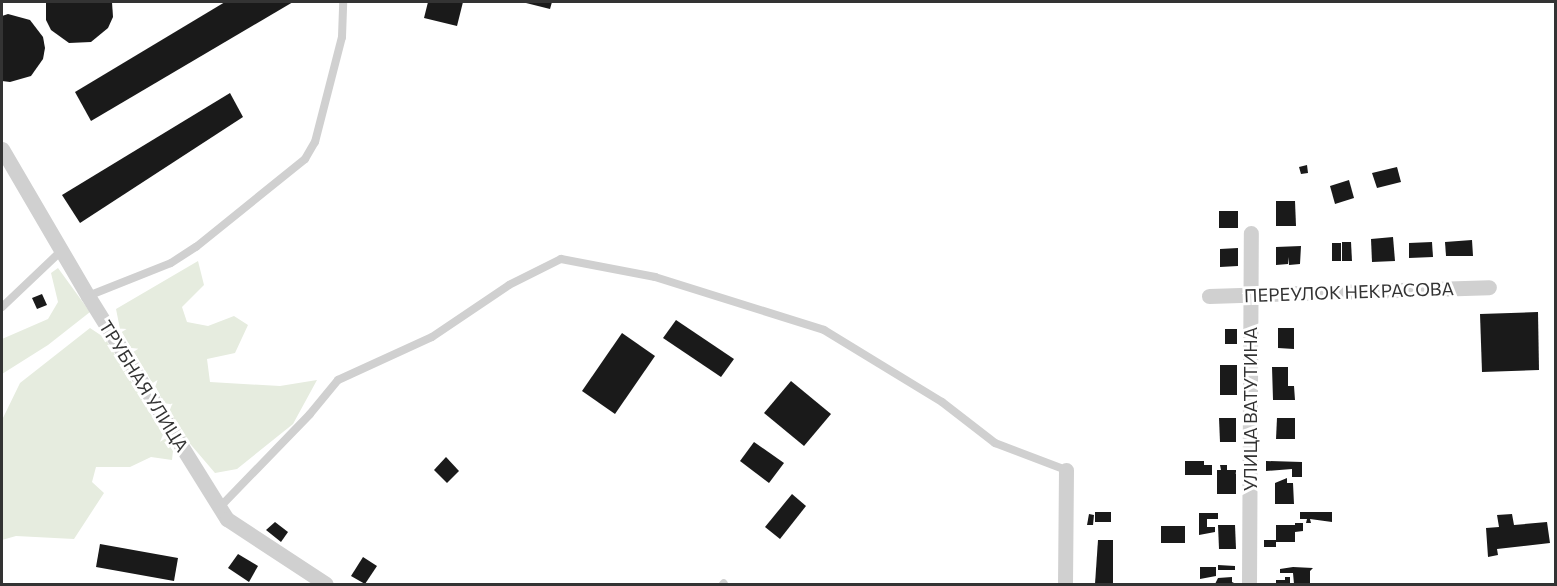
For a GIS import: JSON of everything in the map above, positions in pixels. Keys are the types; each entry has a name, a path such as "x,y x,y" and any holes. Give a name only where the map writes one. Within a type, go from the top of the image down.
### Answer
{"street":[{"name":"ТРУБНАЯ УЛИЦА","path":"2,149 88,296 227,519 326,585"},
{"name":"УЛИЦА ВАТУТИНА","path":"1249,585 1251,233"},
{"name":"ПЕРЕУЛОК НЕКРАСОВА","path":"1209,296 1490,287"},
{"path":"1065,585 1066,470"}],"lane":[{"path":"88,296 171,263 196,247 305,159 315,142 342,37 343,2"},
{"path":"2,307 61,251"},
{"path":"220,507 310,414 338,380 432,337 509,285 561,260 655,277 824,330 942,402 995,443 1066,470"}],"shaded area":[{"path":"198,261 204,285 182,307 187,322 208,326 234,316 248,325 235,353 207,359 210,382 280,386 317,380 293,424 237,469 215,473 186,439 120,329 116,309"},
{"path":"58,268 90,312 48,345 2,374 2,339 48,319 58,302 51,273"},
{"path":"90,328 105,338 173,451 172,460 151,457 130,467 96,467 92,482 104,493 74,539 16,536 2,540 2,420 20,383"}],"building":[{"path":"46,2 112,2 113,17 108,28 91,42 69,43 51,30 46,20"},
{"path":"225,2 293,2 91,121 75,92"},
{"path":"428,2 463,2 457,26 424,18"},
{"path":"522,2 552,2 550,9"},
{"path":"8,14 30,20 43,37 45,48 43,59 31,76 10,82 2,81 2,16"},
{"path":"230,93 243,117 80,223 62,195"},
{"path":"1307,165 1308,173 1301,174 1299,167"},
{"path":"1397,167 1401,182 1377,188 1372,173"},
{"path":"1349,180 1354,198 1335,204 1330,186"},
{"path":"1276,201 1295,201 1296,226 1276,226"},
{"path":"1219,211 1238,211 1238,228 1219,228"},
{"path":"1393,237 1395,261 1372,262 1371,239"},
{"path":"1472,240 1473,256 1446,256 1445,242"},
{"path":"1342,242 1351,242 1352,261 1342,261"},
{"path":"1432,242 1433,257 1409,258 1409,243"},
{"path":"1332,243 1341,243 1341,261 1332,261"},
{"path":"1301,246 1300,264 1289,265 1288,257 1288,264 1276,265 1276,247"},
{"path":"1238,248 1238,266 1220,267 1220,249"},
{"path":"42,294 47,305 37,309 32,298"},
{"path":"1538,312 1539,370 1482,372 1480,314"},
{"path":"676,320 734,359 721,377 663,338"},
{"path":"1278,328 1294,328 1294,349 1278,348"},
{"path":"1225,329 1237,329 1237,344 1225,344"},
{"path":"622,333 655,356 615,414 582,391"},
{"path":"1220,365 1237,365 1237,395 1220,395"},
{"path":"1272,367 1288,367 1288,386 1294,386 1295,400 1273,400"},
{"path":"791,381 831,414 804,446 764,413"},
{"path":"1219,418 1236,418 1236,442 1220,442"},
{"path":"1277,418 1295,418 1295,439 1276,439"},
{"path":"754,442 784,463 769,483 740,461"},
{"path":"446,457 459,471 447,483 434,470"},
{"path":"1185,461 1204,461 1204,465 1212,465 1212,475 1185,475"},
{"path":"1266,461 1302,462 1302,477 1292,477 1292,469 1266,471"},
{"path":"1220,465 1227,465 1227,470 1236,470 1236,494 1217,494 1217,470 1221,470"},
{"path":"1287,478 1287,483 1293,483 1294,504 1275,504 1275,483"},
{"path":"792,494 806,506 780,539 765,527"},
{"path":"1095,512 1111,512 1111,522 1095,522"},
{"path":"1300,512 1332,512 1332,522 1310,519 1311,523 1306,523 1307,519 1300,519"},
{"path":"1199,513 1218,513 1218,519 1207,519 1207,527 1215,527 1215,532 1199,535"},
{"path":"1089,514 1094,515 1093,525 1087,525"},
{"path":"1512,514 1514,525 1547,522 1550,543 1497,549 1498,555 1488,557 1486,528 1499,527 1497,515"},
{"path":"275,522 288,532 281,542 266,530"},
{"path":"1295,523 1303,523 1303,531 1295,532 1295,542 1276,542 1276,547 1264,547 1264,540 1276,540 1276,525 1295,525"},
{"path":"1218,525 1235,525 1236,549 1219,549"},
{"path":"1161,526 1185,526 1185,543 1161,543"},
{"path":"1098,540 1113,540 1113,584 1095,584"},
{"path":"100,544 178,558 174,581 96,567"},
{"path":"238,554 258,566 249,582 228,568"},
{"path":"363,557 377,566 365,584 351,576"},
{"path":"1218,565 1235,566 1235,570 1218,570"},
{"path":"1200,567 1216,567 1216,576 1200,579"},
{"path":"1313,568 1310,571 1310,584 1294,584 1293,573 1280,573 1280,569"},
{"path":"1232,577 1232,582 1236,584 1215,584 1218,578"},
{"path":"1285,577 1290,577 1290,584 1276,584 1276,580 1285,580"}]}
